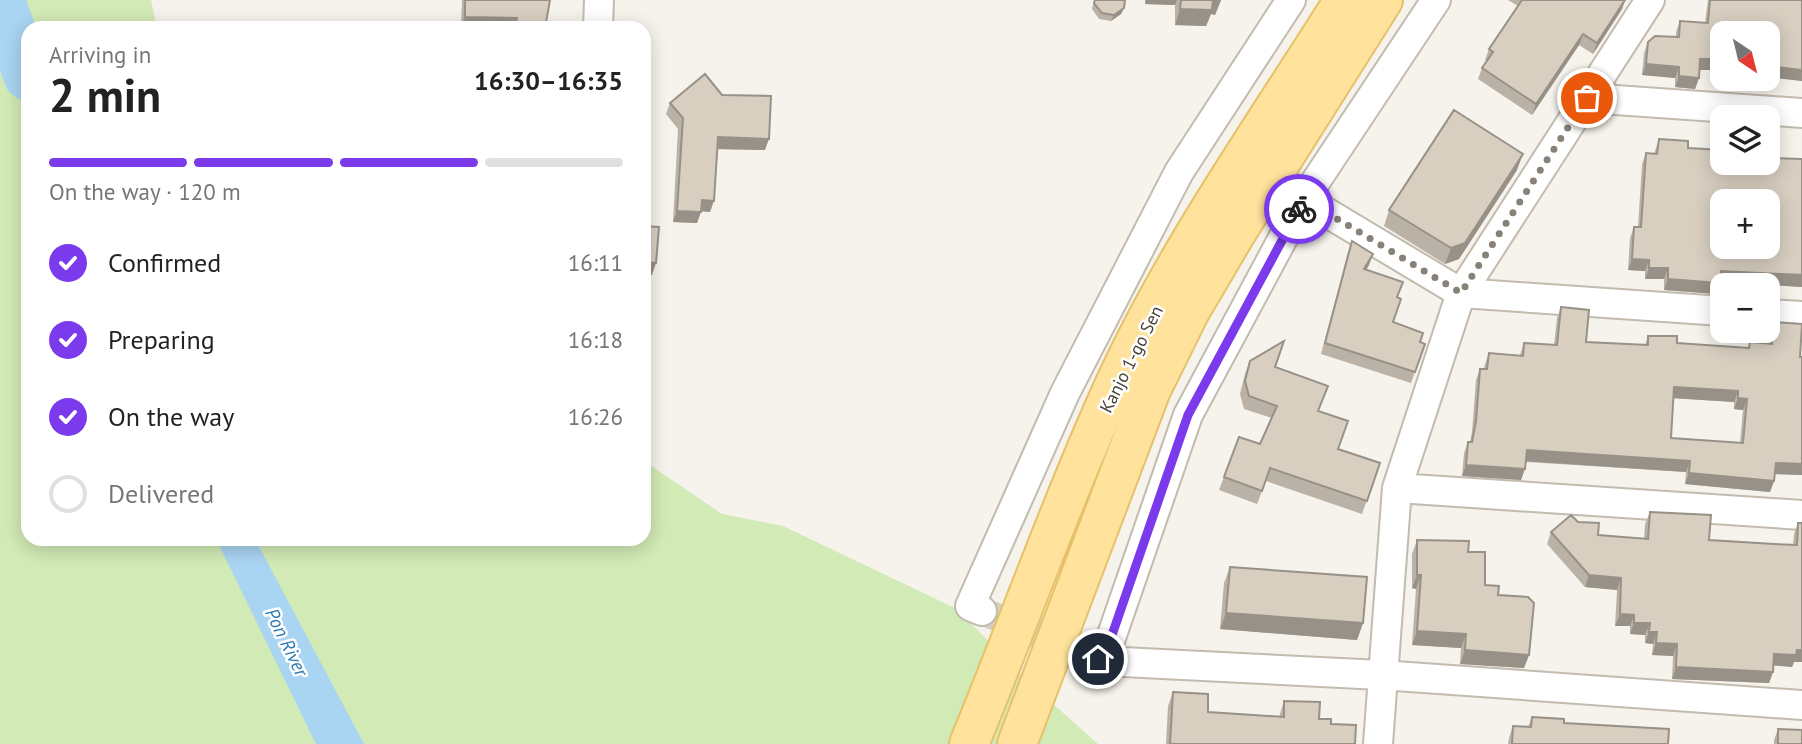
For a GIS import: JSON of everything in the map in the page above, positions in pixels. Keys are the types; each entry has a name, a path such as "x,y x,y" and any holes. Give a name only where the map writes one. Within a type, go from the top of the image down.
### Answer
{"main road":[{"name":"Kanjo 1-go Sen","path":"969,744 1038,566 1115,384 1205,221 1344,0"},
{"name":"Kanjo 1-go Sen","path":"1017,744 1151,390 1190,311 1236,233 1383,0"}],"street":[{"path":"598,21 599,0"},
{"path":"982,611 970,606 1065,393 1179,172 1291,0"},
{"path":"1436,0 1304,199 1188,415 1095,658 1802,705"},
{"path":"1378,744 1381,675 1397,488 1461,293 1650,0"},
{"path":"1587,98 1802,113"},
{"path":"1304,199 1461,293 1710,310"},
{"path":"1780,315 1802,316"},
{"path":"1397,488 1802,515"}],"green space":[{"path":"0,0 151,0 156,21 21,21 21,546 651,546 651,466 722,514 783,526 957,609 1023,677 1098,744 0,744"}],"water":[{"path":"219,546 259,546 364,744 316,744"}],"building":[{"path":"465,0 550,0 546,21 465,17"},
{"path":"1095,0 1125,0 1124,8 1114,15 1102,13 1094,3"},
{"path":"1181,0 1213,0 1212,10 1180,9"},
{"path":"1522,0 1625,0 1597,43 1583,34 1536,104 1482,68 1493,52 1489,49"},
{"path":"1710,0 1802,0 1802,70 1780,67 1780,21 1710,21 1710,59 1700,59 1699,78 1679,76 1679,67 1646,64 1648,42 1655,36 1679,37 1680,21 1708,23"},
{"path":"705,74 722,95 771,96 769,139 718,137 714,201 702,200 701,212 677,211 683,118 670,103"},
{"path":"1454,110 1523,154 1465,243 1451,248 1389,210"},
{"path":"1659,139 1688,141 1688,148 1710,149 1710,175 1780,175 1780,158 1802,159 1802,275 1721,271 1710,273 1710,282 1668,279 1668,268 1649,268 1649,260 1632,259 1634,227 1641,227 1646,153 1657,154"},
{"path":"651,226 659,227 656,263 651,263"},
{"path":"1352,241 1373,254 1364,269 1403,282 1397,297 1401,299 1393,322 1423,333 1420,342 1425,344 1415,372 1325,343"},
{"path":"1561,307 1589,310 1586,342 1648,345 1648,336 1677,336 1677,343 1749,348 1750,343 1780,343 1780,322 1802,324 1802,464 1776,463 1774,481 1689,473 1690,461 1527,450 1525,469 1466,465 1468,442 1472,442 1476,421 1480,369 1487,369 1489,353 1523,356 1524,343 1557,345","holes":["1674,387 1738,391 1738,398 1747,399 1743,443 1671,438"]},
{"path":"1284,341 1275,367 1328,386 1318,411 1348,421 1338,449 1380,463 1367,501 1270,468 1262,491 1224,477 1239,437 1260,444 1277,406 1249,396 1245,381 1250,361"},
{"path":"1650,512 1711,515 1709,540 1797,545 1798,523 1802,523 1802,650 1797,650 1796,655 1774,654 1773,672 1676,667 1677,644 1656,643 1657,632 1649,632 1650,623 1634,623 1634,615 1620,614 1621,578 1589,575 1551,532 1571,515 1578,522 1599,523 1598,535 1648,539"},
{"path":"1417,540 1469,541 1468,552 1485,552 1485,585 1499,586 1498,595 1528,597 1534,603 1529,655 1465,650 1466,634 1417,631 1421,575 1417,575"},
{"path":"1230,567 1367,577 1363,623 1226,613"},
{"path":"1173,692 1208,694 1208,712 1284,717 1284,701 1320,702 1319,719 1331,719 1331,724 1356,725 1355,744 1170,744"},
{"path":"1532,717 1564,719 1564,723 1669,729 1668,744 1512,744 1513,726 1531,727"},
{"path":"1778,729 1802,730 1802,744 1778,744"}],"waterway":[{"name":"Pon River","path":"0,0 21,57"}],"tunnel":[{"path":"982,611 1087,655"}],"way so far":[{"path":"1299,209 1304,199 1461,293 1587,98"}],"route":[{"path":"1098,659 1103,661 1188,415 1299,209"}]}
